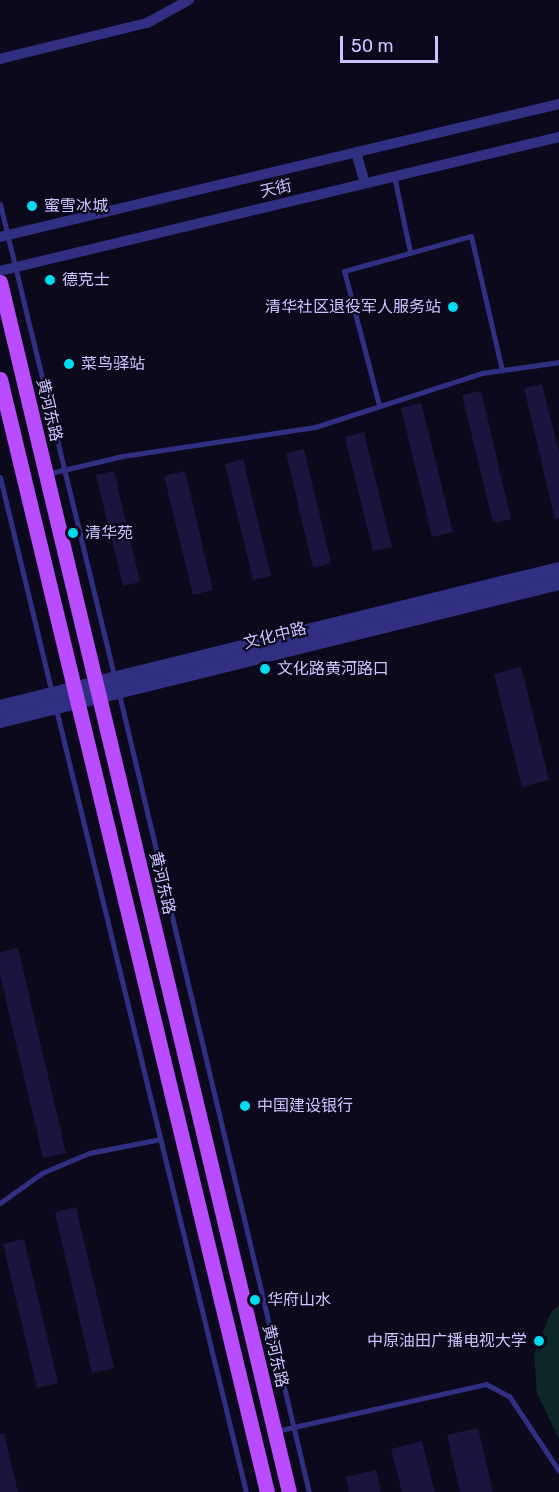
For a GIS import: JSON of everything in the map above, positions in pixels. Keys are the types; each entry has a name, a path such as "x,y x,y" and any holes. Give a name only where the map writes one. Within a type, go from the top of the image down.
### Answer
{"main road":[{"name":"黄河东路","path":"0,282 289,1492"},
{"path":"0,380 267,1492"}],"street":[{"path":"0,60 147,23 189,0"},
{"name":"天街","path":"4,236 559,104"},
{"name":"天街","path":"0,271 559,137"},
{"path":"356,152 365,183"},
{"name":"文化中路","path":"0,707 54,700 97,690 559,569"},
{"name":"文化中路","path":"117,685 559,583"},
{"name":"文化中路","path":"0,721 54,700"}],"lane":[{"path":"394,176 410,252"},
{"path":"0,204 4,236 15,267 117,685 309,1492"},
{"path":"379,405 344,271 410,252 471,236 502,370"},
{"path":"46,474 123,456 315,427 379,405 502,370 559,362"},
{"path":"0,477 246,1492"},
{"path":"0,1203 42,1173 89,1153 161,1139"},
{"path":"274,1431 486,1384 509,1396 559,1471"}],"green space":[{"path":"559,1305 559,1439 537,1393 534,1354 550,1314"}],"building":[{"path":"542,384 559,452 559,518 555,519 524,388"},
{"path":"481,391 511,519 493,523 462,395"},
{"path":"421,403 453,532 432,537 401,408"},
{"path":"364,432 392,547 373,551 345,437"},
{"path":"304,449 331,563 313,568 286,453"},
{"path":"243,459 271,576 253,580 225,464"},
{"path":"114,471 140,582 123,586 96,475"},
{"path":"185,471 213,590 193,595 164,476"},
{"path":"521,667 549,780 522,787 494,674"},
{"path":"18,948 66,1153 43,1158 0,975 0,952"},
{"path":"76,1207 114,1368 92,1373 55,1212"},
{"path":"24,1239 58,1383 37,1388 3,1244"},
{"path":"478,1428 493,1492 460,1492 447,1435"},
{"path":"4,1433 18,1492 0,1492 0,1434"},
{"path":"422,1441 435,1492 402,1492 391,1449"},
{"path":"376,1470 381,1492 349,1492 346,1477"}],"place":[{"name":"蜜雪冰城","path":"32,206"},
{"name":"德克士","path":"50,280"},
{"name":"清华社区退役军人服务站","path":"453,307"},
{"name":"菜鸟驿站","path":"69,364"},
{"name":"清华苑","path":"73,533"},
{"name":"文化路黄河路口","path":"265,669"},
{"name":"中国建设银行","path":"245,1106"},
{"name":"华府山水","path":"255,1300"},
{"name":"中原油田广播电视大学","path":"539,1341"}]}
